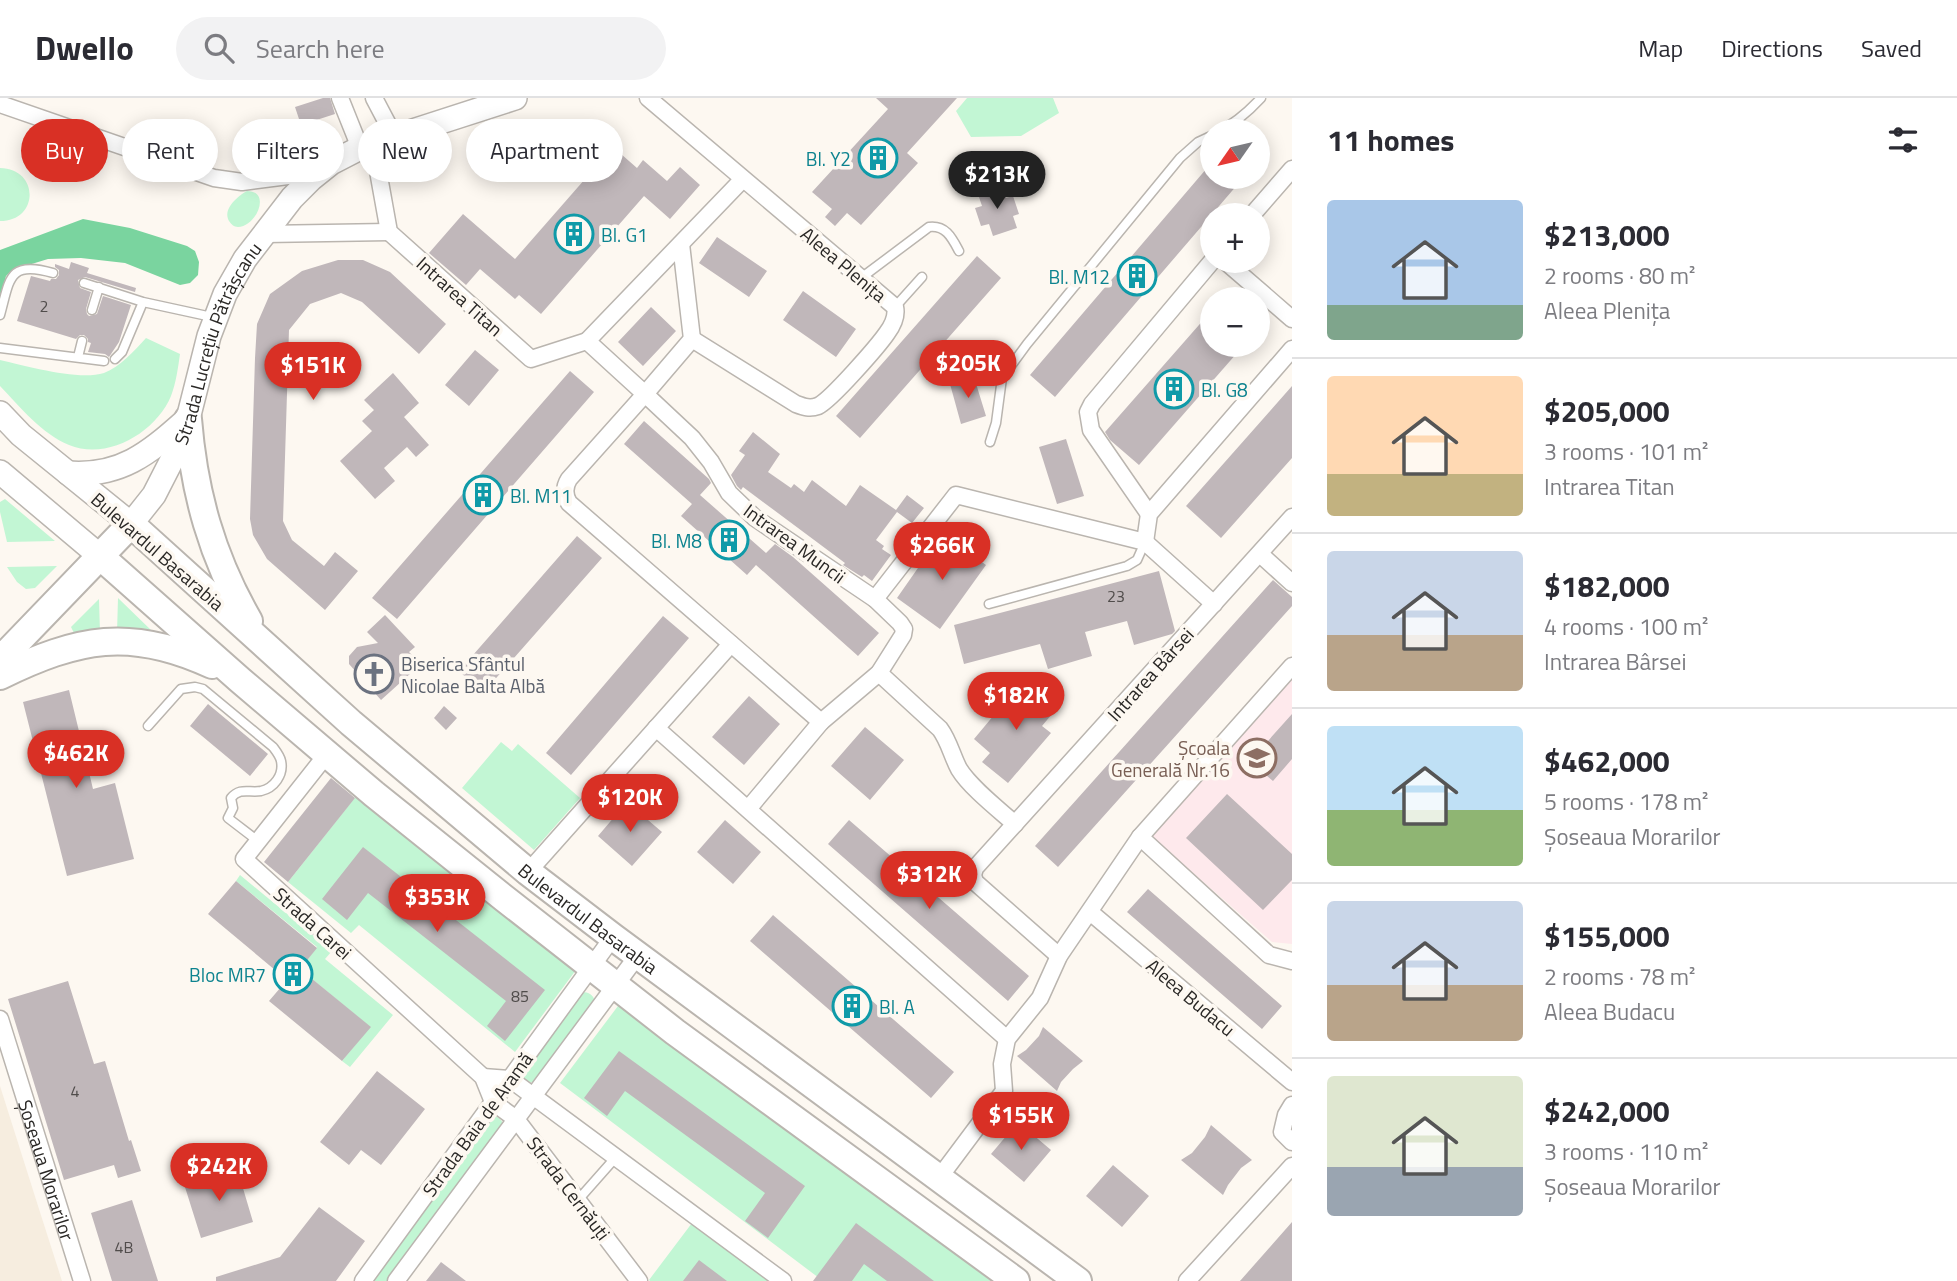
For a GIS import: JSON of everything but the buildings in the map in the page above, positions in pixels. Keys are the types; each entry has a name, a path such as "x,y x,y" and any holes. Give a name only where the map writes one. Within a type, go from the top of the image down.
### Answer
{"main road":[{"name":"Strada Lucrețiu Pătrășcanu","path":"448,119 515,98"},
{"name":"Strada Lucrețiu Pătrășcanu","path":"131,524 162,483 176,452 188,419 215,318 233,280 264,234 292,198 309,182"},
{"name":"Bulevardul Basarabia","path":"0,413 22,435 131,524 387,755 528,872 1078,1281"},
{"path":"68,473 85,474 117,469 152,449 188,419"},
{"path":"188,419 194,477 212,542 236,597 265,646"},
{"name":"Bulevardul Basarabia","path":"0,472 385,803 675,1032 1016,1281"},
{"path":"0,660 131,524"},
{"path":"0,676 54,652 113,640 152,643 172,648 240,680"}],"street":[{"path":"340,98 358,121"},
{"path":"374,98 374,119"},
{"name":"Aleea Plenița","path":"648,98 895,307 896,314 887,333 833,394 816,407 807,408 796,404 692,339"},
{"name":"Strada Lucrețiu Pătrășcanu","path":"0,104 214,178 232,181"},
{"path":"1262,203 1292,169"},
{"path":"587,341 743,178"},
{"path":"264,234 389,232 381,182"},
{"name":"Intrarea Titan","path":"389,232 531,359 587,341"},
{"path":"681,244 692,339 569,479 566,498 821,722"},
{"path":"1149,514 1091,430 1087,412 1202,273"},
{"path":"1239,273 1292,319"},
{"name":"Intrarea Muncii","path":"587,341 702,450 729,493 755,518 875,599 904,629 879,673 821,722 748,809"},
{"path":"1145,542 1149,514 1292,349"},
{"path":"875,599 956,495 1145,542 1214,604"},
{"name":"Intrarea Bârsei","path":"1059,956 975,881 972,874 975,868 1292,517"},
{"path":"1260,554 1292,583"},
{"path":"528,872 730,644"},
{"path":"939,1178 1004,1091 1002,1064 1007,1039 1040,998 1059,956 1140,837 1292,666"},
{"path":"879,673 940,729 947,737 965,777 1015,824"},
{"path":"656,727 1007,1039"},
{"name":"Strada Carei","path":"327,754 244,859 483,1077 493,1102"},
{"path":"1140,837 1269,955 1292,961"},
{"name":"Aleea Budacu","path":"1090,912 1292,1082"},
{"name":"Strada Baia de Aramă","path":"363,1281 613,937"},
{"name":"Strada Baia de Aramă","path":"396,1281 638,955"},
{"name":"Șoseaua Morarilor","path":"0,1019 82,1281"},
{"path":"483,1077 510,1079 783,1281"},
{"name":"Strada Cernăuți","path":"493,1102 516,1119 639,1281"},
{"path":"1292,1105 1286,1115 1282,1132 1292,1142"},
{"path":"1187,1281 1292,1166"}],"lane":[{"path":"1240,119 1261,98"},
{"path":"990,442 996,423 1002,378 1180,158 1200,141"},
{"path":"861,278 929,227 937,226 946,230 959,251"},
{"path":"0,315 10,279 16,273 34,268 52,273"},
{"path":"895,307 922,277"},
{"path":"84,283 143,302 215,318"},
{"path":"92,310 99,288"},
{"path":"115,359 122,352 143,302"},
{"path":"78,357 82,341"},
{"path":"0,348 104,361"},
{"path":"989,604 1127,566 1137,559 1145,542"},
{"path":"148,726 181,688 195,687 203,689 273,747 281,759 279,778 264,791 242,790 231,798 233,808 229,818 258,841"},
{"path":"578,1200 616,1157"}],"shaded area":[{"name":"Școala Generală Nr.16","path":"1292,679 1292,944 1272,942 1152,837"},
{"path":"0,1086 39,1209 62,1281 0,1281"}],"green space":[{"path":"967,98 1053,98 1059,113 1021,136 971,137 956,111"},
{"path":"0,168 21,176 21,182 28,185 30,195 22,213 13,219 0,221"},
{"path":"247,191 259,197 259,209 251,221 238,227 229,221 229,208"},
{"path":"83,219 130,228 187,246 195,251 199,262 198,275 190,283 180,285 125,263 81,258 48,259 12,270 6,276 0,299 0,250"},
{"path":"146,338 180,354 174,386 164,409 154,421 142,432 114,446 84,449 59,440 32,419 0,386 0,360 52,372 93,375 116,367"},
{"path":"5,499 55,541 7,542 0,512 0,502"},
{"path":"57,566 35,588 26,589 17,582 7,567"},
{"path":"118,598 153,632 117,633"},
{"path":"99,599 100,633 79,638 71,627"},
{"path":"501,742 512,751 518,744 580,798 534,850 462,788"},
{"path":"357,795 576,970 515,1052 359,925 351,933 288,882"},
{"path":"240,875 332,951 325,959 393,1015 350,1067 342,1061 370,1027 300,969 317,947 236,881"},
{"path":"582,992 590,994 595,1001 535,1083 527,1080 522,1073"},
{"path":"621,1002 991,1281 823,1281 560,1083"},
{"path":"491,1116 499,1118 504,1125 393,1281 368,1281"},
{"path":"692,1223 768,1281 650,1281"}],"place":[{"name":"Bl. Y2","path":"878,158"},
{"name":"Bl. G1","path":"574,234"},
{"name":"Bl. M12","path":"1137,276"},
{"name":"Bl. G8","path":"1174,389"},
{"name":"Bl. M11","path":"483,495"},
{"name":"Bl. M8","path":"729,540"},
{"name":"Biserica Sfântul Nicolae Balta Albă","path":"374,674"},
{"name":"Școala Generală Nr.16","path":"1257,758"},
{"name":"Bloc MR7","path":"293,974"},
{"name":"Bl. A","path":"852,1006"}]}
